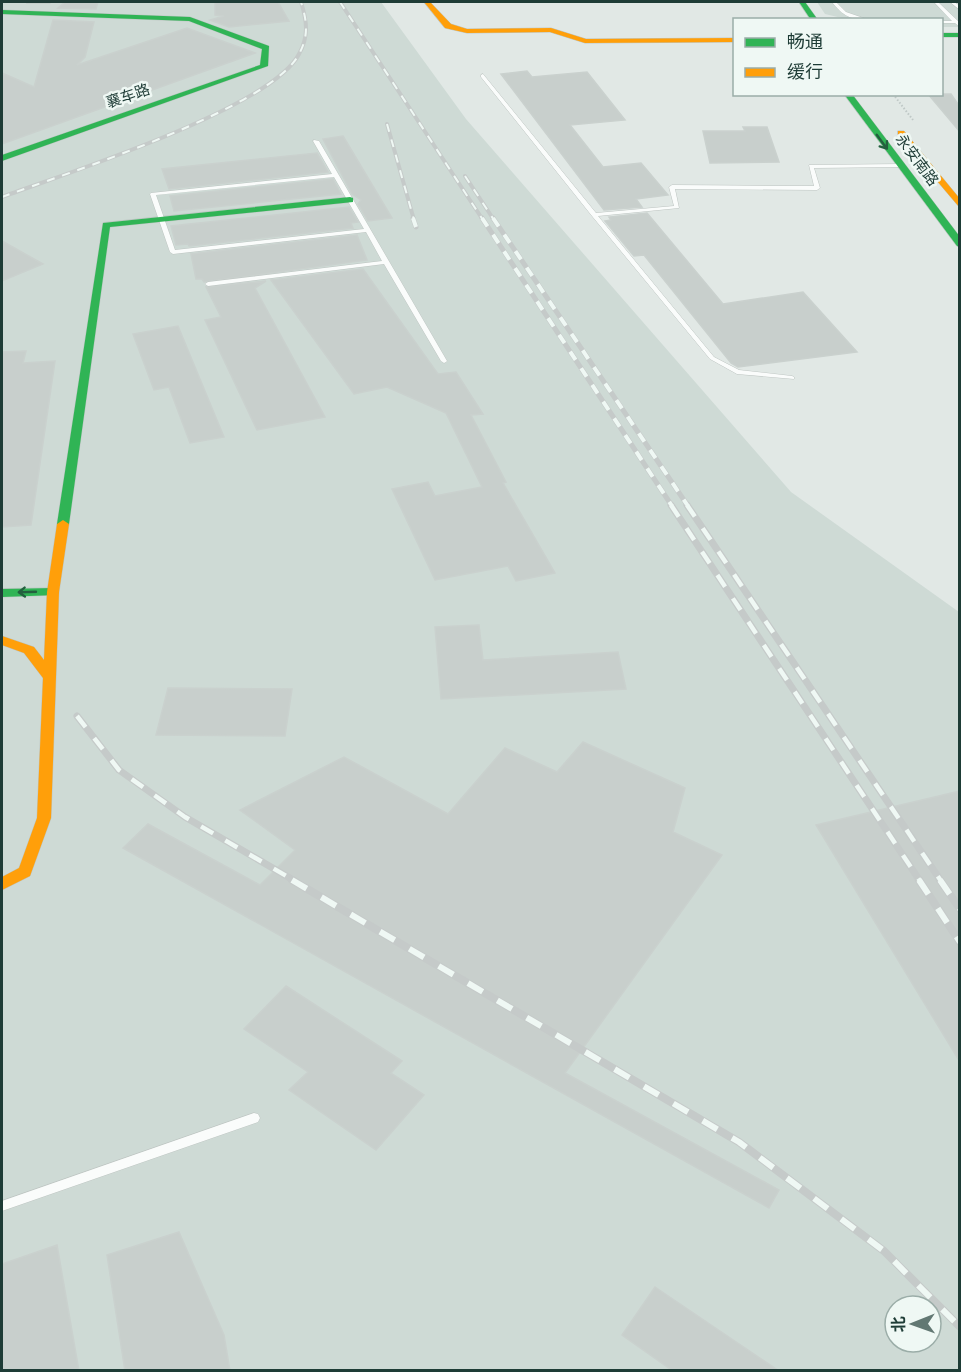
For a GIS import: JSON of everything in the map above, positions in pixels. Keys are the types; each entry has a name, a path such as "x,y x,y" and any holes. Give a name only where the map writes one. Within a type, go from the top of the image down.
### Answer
{"street":[{"path":"427,2 448,26 467,31 551,30 585,42 733,40"},
{"path":"802,2 814,18"},
{"name":"襄车路","path":"2,12 190,19 266,48 264,66 2,158"},
{"path":"943,34 958,27"},
{"path":"943,41 960,41"},
{"name":"永安南路","path":"849,96 960,244"},
{"name":"永安南路","path":"892,121 960,205"},
{"path":"2,884 25,872 44,818 52,631 48,608 53,591 106,225 350,200"},
{"path":"2,593 53,591"},
{"path":"2,630 52,631"},
{"path":"2,640 29,650 51,680"}],"lane":[{"path":"27,2 50,2"},
{"path":"834,2 844,13 860,18"},
{"path":"936,2 958,27"},
{"path":"952,2 960,9"},
{"path":"943,22 958,27"},
{"path":"483,76 712,358 737,372 792,378"},
{"path":"316,141 444,362"},
{"path":"594,215 677,207 672,186 817,188 811,166 900,165"},
{"path":"336,175 153,194 172,252 368,230"},
{"path":"208,284 386,262"},
{"path":"2,1206 254,1118"}],"shaded area":[{"path":"2,2 381,2 466,119 791,492 959,612 959,1370 2,1370"},
{"path":"817,2 959,2 959,27 943,27 943,18 842,18 825,14"}],"building":[{"path":"65,2 98,2 96,9 58,8"},
{"path":"215,2 278,2 289,21 229,27 210,20 224,16 215,15"},
{"path":"53,20 94,22 85,57 77,65 187,28 255,53 2,144 2,73 34,87"},
{"path":"527,71 532,77 587,72 625,120 570,125 603,167 641,163 668,195 636,199 642,207 604,210 501,74"},
{"path":"951,94 960,107 960,132 930,96"},
{"path":"743,127 767,127 779,162 710,163 703,131 745,131"},
{"path":"343,136 392,218 368,221 358,204 361,200 352,194 323,139"},
{"path":"317,153 328,172 169,189 162,169"},
{"path":"333,179 341,194 174,211 170,196"},
{"path":"349,207 358,222 351,223 353,228 189,246 188,244 176,245 171,226"},
{"path":"647,213 723,304 803,292 857,352 738,367 731,363 644,255 634,256 605,221 611,220 609,217"},
{"path":"357,235 367,260 204,282 202,279 196,279 191,254"},
{"path":"2,241 43,264 2,281"},
{"path":"363,269 438,374 456,372 483,414 471,415 506,482 503,483 555,573 516,581 508,566 435,580 392,489 428,482 435,496 482,487 446,413 387,387 354,394 271,280"},
{"path":"266,281 255,288 325,417 257,430 205,320 221,317 206,287"},
{"path":"178,326 224,437 190,443 169,387 154,390 133,334"},
{"path":"26,351 23,363 55,361 31,525 2,527 2,352"},
{"path":"479,625 483,660 618,652 626,689 441,699 435,627"},
{"path":"168,688 292,689 285,736 156,735"},
{"path":"583,742 685,788 673,832 722,855 565,1073 779,1190 769,1208 123,848 148,824 260,885 295,850 240,810 344,757 448,814 505,748 557,772"},
{"path":"960,791 960,1062 816,825"},
{"path":"286,986 402,1061 391,1073 424,1095 376,1150 289,1090 308,1072 244,1029"},
{"path":"179,1232 224,1335 230,1371 125,1371 107,1255"},
{"path":"57,1245 79,1371 2,1371 2,1264"},
{"path":"655,1287 779,1371 673,1371 622,1335"}],"railway":[{"path":"2,197 164,137 250,96 281,75 299,54 306,28 301,2"},
{"path":"340,2 483,220"},
{"path":"387,124 414,220"},
{"path":"465,176 494,220"},
{"path":"413,218 416,227"},
{"path":"482,218 672,506"},
{"path":"493,218 688,506"},
{"path":"671,505 920,881"},
{"path":"687,505 941,881"},
{"path":"77,716 119,770 185,817 295,881"},
{"path":"292,880 739,1142 884,1251 960,1327"},
{"path":"919,880 960,942"},
{"path":"940,880 960,909"}],"traffic: fast":[{"path":"802,2 814,18"},
{"path":"2,12 190,19 266,48 264,66 2,158"},
{"path":"943,35 960,35"},
{"path":"849,96 960,244"},
{"path":"63,524 106,225 350,200"},
{"path":"2,593 53,592"}],"traffic: slow":[{"path":"427,2 448,26 467,31 551,30 585,41 733,40"},
{"path":"901,133 960,205"},
{"path":"2,884 25,872 44,818 53,592 63,524"},
{"path":"2,640 29,650 51,680"}]}
